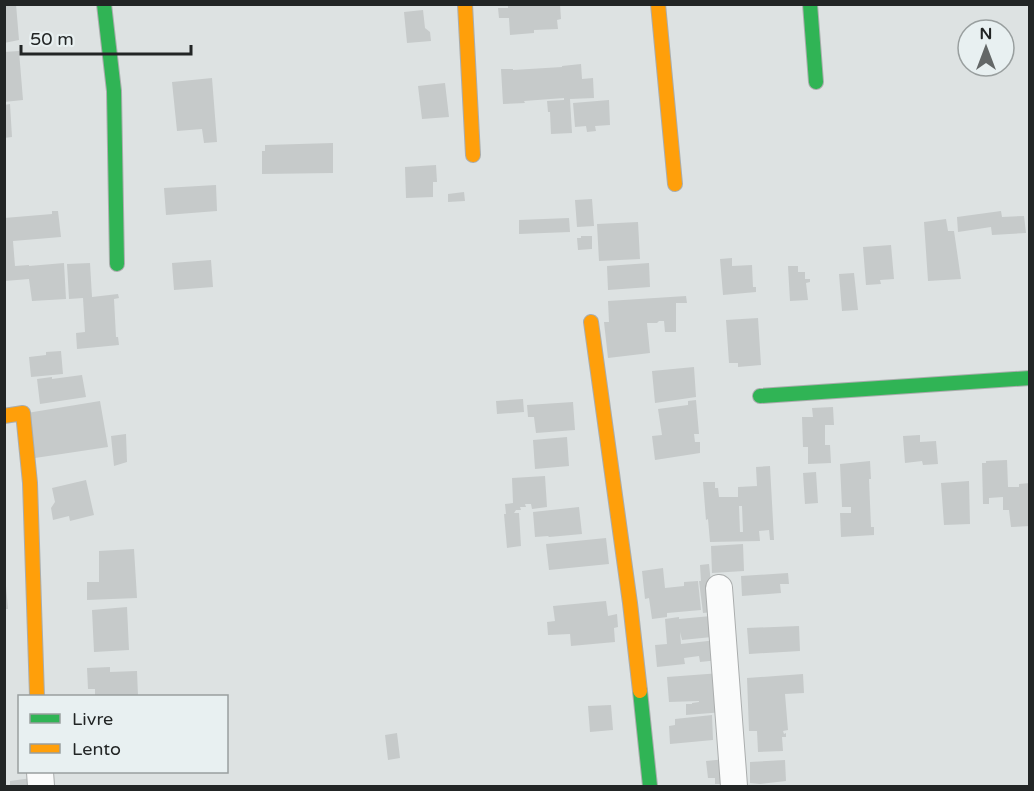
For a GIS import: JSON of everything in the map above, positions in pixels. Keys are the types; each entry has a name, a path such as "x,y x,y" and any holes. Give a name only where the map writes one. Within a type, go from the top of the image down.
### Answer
{"street":[{"path":"104,4 114,91 117,264"},
{"path":"465,4 473,155"},
{"path":"658,4 675,184"},
{"path":"810,4 816,82"},
{"path":"591,322 630,603 650,786"},
{"path":"760,396 1029,378"},
{"path":"4,416 22,413 30,483 37,695"},
{"path":"719,588 734,786"}],"building":[{"path":"4,4 16,4 19,40 4,43"},
{"path":"508,4 560,4 561,19 557,20 558,29 534,30 534,33 510,35 509,18 499,18 498,8 508,8"},
{"path":"423,10 425,28 430,32 431,41 407,43 404,12"},
{"path":"19,51 23,100 4,102 4,52"},
{"path":"581,64 582,79 593,78 594,98 570,99 572,133 551,134 547,101 564,100 564,98 503,104 501,69 562,67"},
{"path":"212,78 217,142 204,143 202,129 177,131 172,82"},
{"path":"445,83 449,117 422,119 418,86"},
{"path":"609,100 610,125 595,126 596,131 587,132 586,126 575,127 573,103"},
{"path":"10,104 12,137 4,138 4,105"},
{"path":"333,143 333,173 262,174 262,151 265,151 265,145"},
{"path":"436,165 437,182 433,182 433,197 406,198 405,167"},
{"path":"216,185 217,211 166,215 164,188"},
{"path":"464,192 465,201 448,202 448,194"},
{"path":"592,199 594,226 577,227 575,200"},
{"path":"52,211 58,211 61,237 13,241 15,266 64,263 66,299 32,301 29,279 5,281 4,218 52,214"},
{"path":"1001,211 1002,217 1024,216 1026,233 992,235 991,227 958,232 957,217"},
{"path":"569,218 570,232 519,234 519,220"},
{"path":"946,219 948,231 954,231 961,279 928,281 924,222"},
{"path":"638,222 640,259 599,261 597,224"},
{"path":"592,236 592,249 578,250 577,238"},
{"path":"891,245 894,279 880,280 881,284 866,285 863,247"},
{"path":"732,258 732,266 752,265 753,287 756,287 756,292 723,295 720,259"},
{"path":"211,260 213,287 174,290 172,263"},
{"path":"90,263 92,297 118,294 119,298 114,299 116,337 118,337 119,345 77,349 76,333 85,332 83,298 69,299 67,264"},
{"path":"649,263 650,287 608,290 607,266"},
{"path":"788,266 798,266 798,272 805,272 805,279 810,279 810,282 806,283 808,300 790,301"},
{"path":"854,273 858,310 842,311 839,274"},
{"path":"686,296 687,303 676,303 676,332 665,332 664,321 647,323 650,353 608,358 604,322 609,322 608,301"},
{"path":"758,318 761,365 738,367 738,363 729,363 726,320"},
{"path":"61,351 63,374 31,377 29,357"},
{"path":"694,367 696,397 655,403 652,371"},
{"path":"82,375 86,397 40,404 37,379"},
{"path":"523,399 524,412 497,414 496,401"},
{"path":"696,400 699,434 694,434 695,442 700,442 700,453 655,460 652,436 662,435 658,409 688,405 688,401"},
{"path":"100,401 108,447 35,458 27,413"},
{"path":"573,402 575,430 536,433 534,417 528,417 527,405"},
{"path":"833,407 834,425 825,425 825,445 830,445 831,463 808,464 808,447 803,447 802,417 813,417 812,408"},
{"path":"126,434 127,462 114,466 111,436"},
{"path":"920,435 920,442 936,441 938,464 923,465 922,461 905,463 903,436"},
{"path":"567,437 569,466 535,469 533,440"},
{"path":"1007,460 1008,487 1019,487 1019,484 1030,483 1030,526 1011,527 1009,510 1003,510 1003,497 989,498 989,504 983,504 982,463"},
{"path":"870,461 871,527 874,527 874,535 841,537 840,513 851,513 851,507 842,507 840,464"},
{"path":"770,466 774,540 770,540 769,530 759,531 760,541 710,542 703,482 715,482 719,497 738,497 738,487 757,486 756,467","holes":["739,506 742,506 743,532 740,532"]},
{"path":"816,472 818,503 805,504 803,473"},
{"path":"545,476 547,507 532,509 531,504 525,504 526,507 516,510 514,513 519,513 521,546 507,548 504,514 506,514 505,504 513,503 512,478"},
{"path":"86,480 94,515 70,521 69,516 53,520 51,508 55,502 52,488"},
{"path":"969,481 970,524 944,525 941,483"},
{"path":"579,507 582,534 535,537 533,512"},
{"path":"606,538 609,564 549,570 546,544"},
{"path":"743,544 744,571 712,573 711,546"},
{"path":"134,549 137,598 87,600 87,582 99,582 99,551"},
{"path":"709,564 714,612 703,613 699,581 701,581 700,565"},
{"path":"663,568 665,588 684,586 684,582 698,581 701,610 667,613 667,617 652,619 649,598 645,599 642,571"},
{"path":"788,573 789,584 780,584 781,593 742,596 741,576"},
{"path":"4,586 6,586 8,609 4,609"},
{"path":"606,601 608,616 617,614 618,627 614,628 615,642 571,646 570,634 548,635 547,622 555,621 553,606"},
{"path":"127,607 129,650 94,652 92,610"},
{"path":"711,616 712,637 682,640 680,632 681,644 717,640 719,660 700,662 699,656 684,658 685,664 657,667 655,645 667,644 665,619"},
{"path":"799,626 800,651 749,654 747,628"},
{"path":"110,667 110,672 137,671 138,695 95,695 95,689 88,689 87,668"},
{"path":"721,673 724,712 686,715 686,704 699,701 669,702 667,677"},
{"path":"803,674 804,693 785,694 788,730 783,731 786,737 782,737 783,751 758,752 757,731 749,731 747,678"},
{"path":"611,705 613,730 590,732 588,706"},
{"path":"712,715 713,740 670,744 669,726 675,725 675,719"},
{"path":"397,733 400,758 388,760 385,735"},
{"path":"726,759 728,784 715,784 715,778 708,778 706,761"},
{"path":"785,760 786,781 750,783 750,762"},
{"path":"32,778 33,786 10,786 10,781"}],"traffic: fast":[{"path":"104,4 114,91 117,264"},
{"path":"810,4 816,82"},
{"path":"760,396 1030,378"},
{"path":"640,691 650,786"}],"traffic: slow":[{"path":"465,4 473,155"},
{"path":"658,4 675,184"},
{"path":"591,322 640,691"},
{"path":"4,416 23,413 30,483 37,695"}]}
